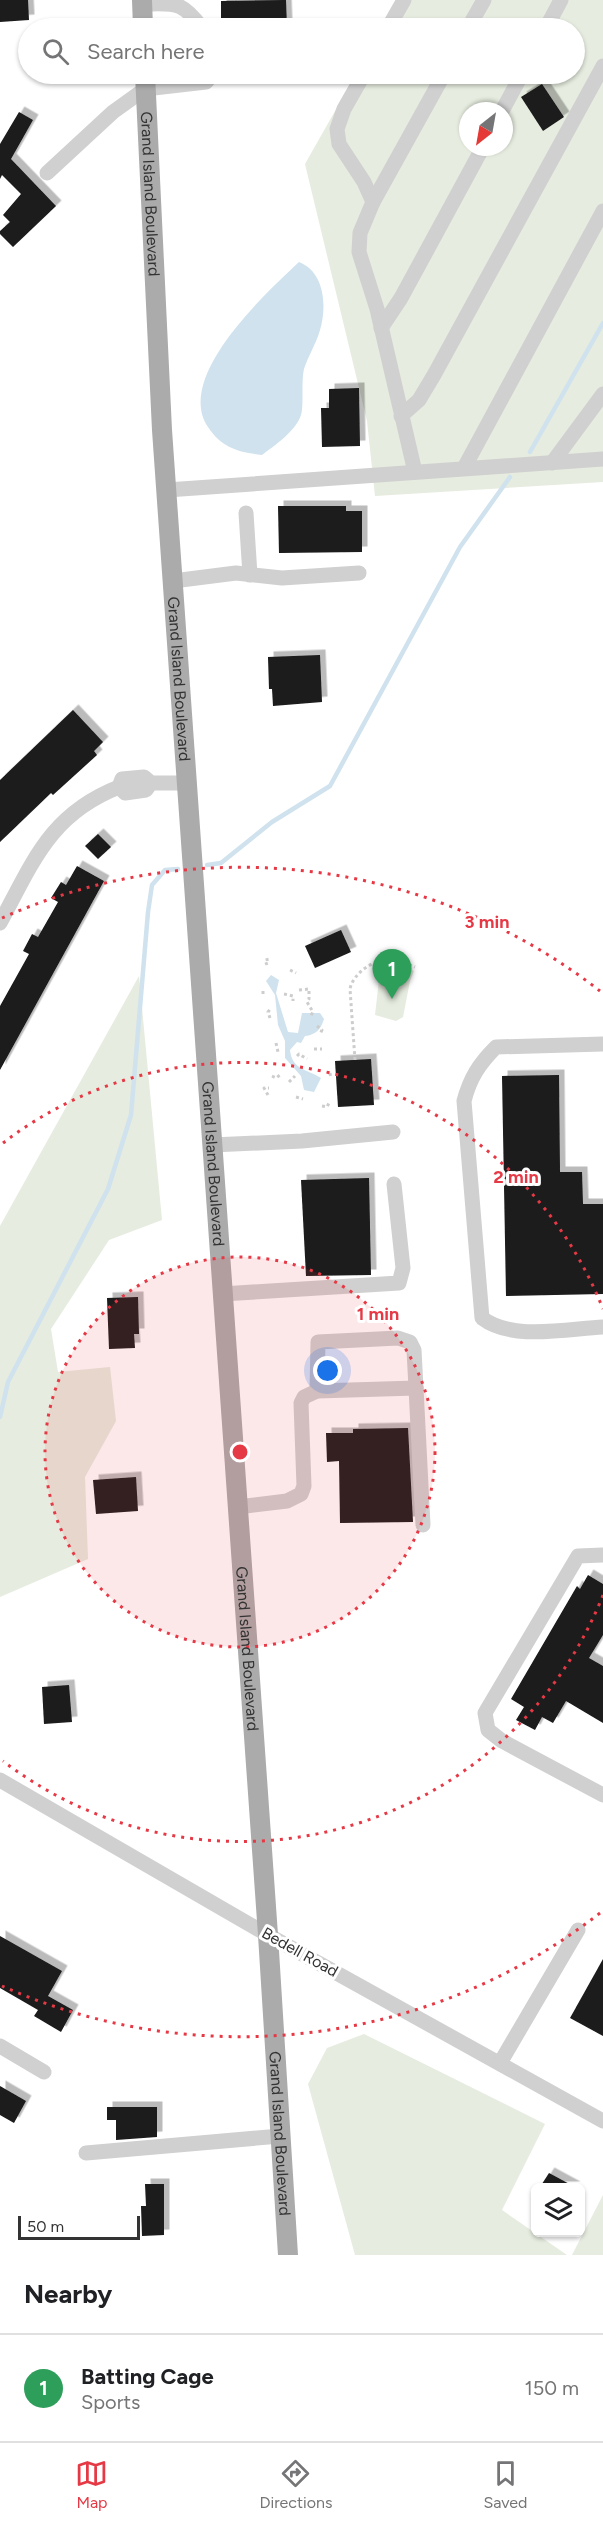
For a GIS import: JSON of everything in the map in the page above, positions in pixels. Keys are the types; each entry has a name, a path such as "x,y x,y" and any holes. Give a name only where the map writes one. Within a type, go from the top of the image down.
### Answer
{"main road":[{"path":"142,2 143,18"},
{"name":"Grand Island Boulevard","path":"145,84 167,490 268,1935 288,2255"}],"street":[{"path":"394,18 404,0"},
{"path":"474,18 484,0"},
{"path":"551,18 561,0"},
{"path":"142,2 179,4 190,11 195,18"},
{"path":"401,416 419,400 434,375 603,66"},
{"path":"47,173 142,84"},
{"path":"358,84 344,109 337,129 339,144 364,182 373,202"},
{"path":"415,472 381,328 359,252 360,233 373,202 438,84"},
{"path":"507,102 517,84"},
{"path":"381,328 402,298 478,156"},
{"path":"464,468 603,211"},
{"path":"552,463 603,394"},
{"path":"167,490 603,459"},
{"path":"246,513 249,574"},
{"path":"173,581 236,573 282,578 359,573"},
{"path":"0,923 45,843 56,827 68,816 98,795 119,787 122,779 144,777 151,783 187,783"},
{"path":"603,1044 496,1047 477,1066 464,1101 482,1318 501,1330 526,1332 603,1327"},
{"path":"212,1145 393,1132"},
{"path":"222,1294 399,1283 403,1268 394,1184"},
{"path":"317,1391 318,1342 398,1338 410,1342 414,1350 423,1525"},
{"path":"238,1507 287,1501 301,1494 304,1486 301,1403 304,1397 317,1391 416,1388"},
{"path":"603,1555 578,1556 485,1713 488,1730 502,1742 603,1795"},
{"name":"Bedell Road","path":"0,1780 268,1935 603,2121"},
{"path":"500,2063 578,1930"},
{"path":"0,2046 44,2072"},
{"path":"86,2153 280,2136"}],"path":[{"path":"267,966 265,960 270,959"},
{"path":"355,1059 351,981 367,967 382,960 391,959 415,967"},
{"path":"290,970 296,973"},
{"path":"299,990 309,989 307,1002 311,1015"},
{"path":"263,991 263,997"},
{"path":"284,994 293,996 293,1001"},
{"path":"270,1018 268,1012 271,1008"},
{"path":"319,1027 322,1031 320,1034"},
{"path":"276,1043 278,1052"},
{"path":"314,1049 322,1049"},
{"path":"297,1056 299,1054 307,1059"},
{"path":"330,1073 331,1079"},
{"path":"272,1076 278,1078 280,1075"},
{"path":"289,1082 295,1076"},
{"path":"268,1095 264,1088 269,1088"},
{"path":"296,1097 303,1099"},
{"path":"322,1106 327,1107 330,1101"}],"shaded area":[{"path":"398,0 603,0 603,482 375,496 367,421 305,164 350,84 585,84 585,18 388,18"},
{"path":"381,963 394,963 414,971 403,1017 396,1021 375,1015 379,980 383,971"},
{"path":"139,976 162,1220 109,1240 51,1329 58,1372 110,1367 116,1421 85,1477 88,1559 0,1597 0,1226"},
{"path":"364,2034 545,2124 502,2210 531,2230 531,2237 541,2237 567,2255 355,2255 308,2084 327,2048"},
{"path":"603,2195 603,2255 572,2255 581,2237 585,2237 585,2230"}],"water":[{"path":"299,262 308,267 319,282 323,301 320,330 304,369 301,415 290,432 262,455 231,448 219,440 208,427 201,407 203,384 213,361 228,337 266,294"},
{"path":"271,975 279,980 276,993 288,1032 298,1033 302,1013 320,1013 324,1019 318,1031 305,1036 301,1043 297,1042 290,1050 291,1057 297,1065 321,1078 314,1092 304,1090 301,1076 285,1058 285,1041 278,1025 275,995 266,981"}],"building":[{"path":"0,0 28,0 29,18 0,22"},
{"path":"286,0 287,18 221,18 221,1"},
{"path":"542,84 564,117 543,131 521,97"},
{"path":"19,112 33,120 11,159 56,206 13,247 0,234 0,231 10,222 3,215 21,194 2,175 0,179 0,144"},
{"path":"359,388 360,446 322,447 321,408 329,408 329,389"},
{"path":"278,506 346,506 346,511 362,511 362,552 279,553"},
{"path":"320,655 322,702 273,706 272,689 269,689 268,657"},
{"path":"73,710 103,742 94,751 97,755 53,795 51,793 0,842 0,780"},
{"path":"98,834 111,847 98,859 85,846"},
{"path":"77,866 104,881 0,1070 0,1006 29,954 23,951 32,934 38,937 58,902 51,898 61,882 66,885"},
{"path":"341,930 351,952 315,968 305,946"},
{"path":"371,1059 374,1105 338,1107 335,1061"},
{"path":"559,1075 560,1172 582,1172 583,1204 603,1204 603,1294 506,1296 502,1076"},
{"path":"369,1178 371,1275 306,1276 301,1180"},
{"path":"138,1297 139,1334 134,1334 135,1348 109,1349 107,1298"},
{"path":"408,1428 413,1522 340,1523 339,1461 327,1462 326,1433 353,1433 353,1429"},
{"path":"136,1477 138,1511 96,1514 93,1480"},
{"path":"588,1575 603,1584 603,1635 589,1658 603,1666 603,1723 566,1701 553,1723 542,1717 535,1730 516,1720 524,1707 511,1699 577,1586 580,1589"},
{"path":"69,1685 72,1722 44,1724 42,1687"},
{"path":"0,1936 62,1971 48,1996 73,2010 61,2032 34,2016 38,2010 0,1988"},
{"path":"603,1959 603,2036 570,2018"},
{"path":"0,2086 26,2101 14,2123 0,2115"},
{"path":"107,2107 157,2107 157,2137 116,2140 116,2120 107,2120"},
{"path":"549,2173 568,2183 543,2183"},
{"path":"145,2184 164,2184 164,2235 142,2236 141,2206 146,2206"}],"waterway":[{"path":"530,452 603,323"},
{"path":"207,865 221,863 272,822 330,786 460,547 510,477"},
{"path":"0,1417 8,1382 108,1189 131,1115 152,885 165,870 178,869"}],"place":[{"name":"Batting Cage","path":"392,999"}]}
